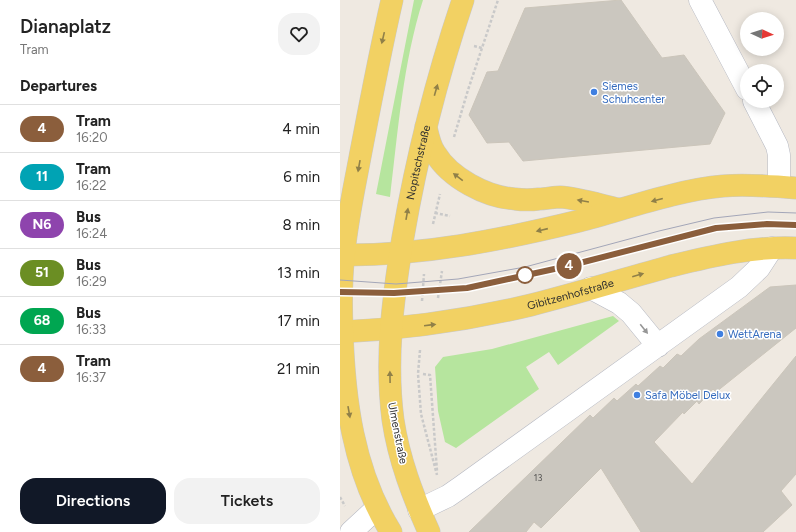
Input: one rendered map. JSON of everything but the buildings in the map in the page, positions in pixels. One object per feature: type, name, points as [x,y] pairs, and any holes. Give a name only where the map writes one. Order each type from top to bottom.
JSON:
[{"type":"main road","points":[[391,532],[377,508],[361,464],[352,427],[344,382],[341,332],[341,292],[342,255],[368,115],[392,0]]},
{"type":"main road","name":"Nopitschstraße","points":[[391,328],[394,293],[407,212],[426,127],[463,0]]},
{"type":"main road","points":[[426,127],[430,142],[438,159],[469,185],[484,192],[513,199],[537,200],[560,197],[621,209]]},
{"type":"main road","points":[[342,255],[401,253],[465,245],[559,226],[694,190],[749,185],[787,187]]},
{"type":"main road","name":"Gibitzenhofstraße","points":[[341,332],[441,323],[532,305],[591,288],[728,253],[772,248],[796,248]]},
{"type":"main road","name":"Ulmenstraße","points":[[391,328],[390,379],[393,421],[397,443],[419,510],[430,532]]},
{"type":"street","points":[[700,0],[740,76]]},
{"type":"street","points":[[758,108],[777,146],[787,187]]},
{"type":"street","points":[[419,510],[467,483],[739,287],[759,268],[772,248]]},
{"type":"street","points":[[591,288],[619,303],[631,313],[658,346]]},
{"type":"street","points":[[351,532],[377,508]]},
{"type":"path","points":[[453,139],[498,0]]},
{"type":"path","points":[[474,46],[482,48]]},
{"type":"path","points":[[438,213],[450,216]]},
{"type":"path","points":[[438,301],[443,266]]},
{"type":"path","points":[[418,374],[421,414],[438,476],[430,375],[423,374]]},
{"type":"green space","points":[[414,0],[423,0],[416,24],[406,73],[390,197],[376,194]]},
{"type":"green space","points":[[613,316],[619,321],[558,365],[549,352],[526,367],[539,389],[456,448],[445,442],[438,411],[435,367],[443,357],[492,349]]},
{"type":"tram line","points":[[340,280],[396,284],[458,279],[525,267],[659,231],[714,218],[768,212],[796,213]]},
{"type":"tram line","points":[[340,292],[394,293],[467,288],[568,266],[716,228],[767,224],[796,225]]},
{"type":"tram line","name":"4","points":[[340,292],[394,293],[467,288],[568,266],[716,228],[767,224],[796,225]]},
{"type":"place","name":"Siemes Schuhcenter","points":[[594,92]]},
{"type":"place","name":"WettArena","points":[[720,334]]},
{"type":"place","name":"Safa Möbel Delux","points":[[637,395]]}]
